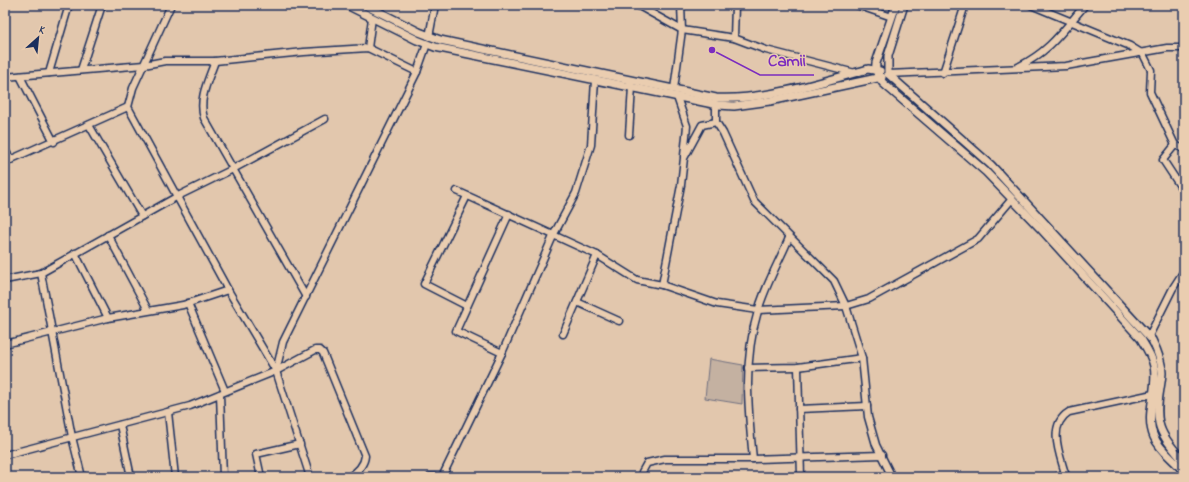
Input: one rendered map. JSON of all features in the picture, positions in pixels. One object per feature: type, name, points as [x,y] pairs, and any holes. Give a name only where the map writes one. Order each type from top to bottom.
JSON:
[{"type":"street","points":[[50,73],[69,5]]},
{"type":"street","points":[[81,70],[102,5]]},
{"type":"street","points":[[170,5],[133,88],[128,107],[228,290],[276,370],[310,477]]},
{"type":"street","points":[[347,5],[427,44],[716,105],[734,106],[770,101],[858,82],[880,79],[888,74],[1066,66],[1143,54],[1167,48],[1184,48]]},
{"type":"street","points":[[366,5],[430,37],[716,98],[744,98],[876,69],[888,74],[991,165],[1152,340],[1161,361],[1162,372],[1158,422],[1162,433],[1184,462]]},
{"type":"street","points":[[276,370],[283,342],[417,72],[430,37],[435,5]]},
{"type":"street","points":[[637,5],[682,30],[734,38],[766,50],[855,73]]},
{"type":"street","points":[[662,285],[681,185],[687,126],[674,89],[682,30],[681,5]]},
{"type":"street","points":[[734,38],[735,5]]},
{"type":"street","points":[[857,5],[892,17]]},
{"type":"street","points":[[896,5],[876,69],[880,79],[986,172],[1141,339],[1148,350],[1155,367],[1151,416],[1154,436],[1161,448],[1184,472]]},
{"type":"street","points":[[888,74],[886,69],[888,56],[904,5]]},
{"type":"street","points":[[943,72],[965,5]]},
{"type":"street","points":[[1031,5],[1130,46],[1143,54],[1151,70],[1150,92],[1175,145],[1184,149]]},
{"type":"street","points":[[1015,69],[1037,58],[1048,49],[1084,5]]},
{"type":"street","points":[[368,48],[372,18]]},
{"type":"street","points":[[887,31],[894,33]]},
{"type":"street","points":[[5,77],[144,65],[165,61],[215,61],[304,52],[368,48],[417,72]]},
{"type":"street","points":[[215,61],[203,94],[202,109],[206,122],[306,297]]},
{"type":"street","points":[[20,76],[54,142]]},
{"type":"street","points":[[442,477],[502,353],[554,234],[576,193],[587,163],[592,138],[595,80]]},
{"type":"street","points":[[629,135],[632,87]]},
{"type":"street","points":[[716,105],[716,122],[723,133],[754,201],[789,238],[834,281],[846,306],[862,358],[868,417],[882,456],[892,477]]},
{"type":"street","points":[[5,150],[8,161],[54,142],[128,107]]},
{"type":"street","points":[[5,280],[41,273],[178,196],[233,169],[325,119]]},
{"type":"street","points":[[684,158],[702,125],[716,122]]},
{"type":"street","points":[[89,126],[142,216]]},
{"type":"street","points":[[1175,145],[1163,160],[1184,192]]},
{"type":"street","points":[[456,191],[554,234],[597,255],[637,280],[662,285],[717,304],[758,310],[846,306],[869,299],[978,239],[1012,199]]},
{"type":"street","points":[[467,196],[424,284],[467,306]]},
{"type":"street","points":[[502,353],[456,331],[509,214]]},
{"type":"street","points":[[108,235],[148,310]]},
{"type":"street","points":[[753,459],[747,395],[748,368],[758,310],[789,238]]},
{"type":"street","points":[[75,253],[108,318]]},
{"type":"street","points":[[563,334],[597,255]]},
{"type":"street","points":[[1148,336],[1184,271]]},
{"type":"street","points":[[41,273],[72,437],[82,477]]},
{"type":"street","points":[[5,344],[108,318],[188,303],[228,290]]},
{"type":"street","points":[[577,302],[619,321]]},
{"type":"street","points":[[188,303],[222,393],[224,477]]},
{"type":"street","points":[[5,455],[190,406],[276,370],[315,350],[320,350],[323,353],[365,456],[364,462],[356,472],[349,477]]},
{"type":"street","points":[[748,368],[798,367],[862,358]]},
{"type":"street","points":[[798,367],[801,477]]},
{"type":"street","points":[[1056,477],[1066,475],[1057,441],[1057,426],[1063,417],[1069,412],[1153,394]]},
{"type":"street","points":[[799,409],[867,406]]},
{"type":"street","points":[[168,412],[174,477]]},
{"type":"street","points":[[120,424],[131,477]]},
{"type":"street","points":[[261,477],[256,454],[300,444]]},
{"type":"street","points":[[642,477],[642,472],[647,463],[665,459],[753,459],[882,456]]},
{"type":"street","points":[[430,477],[438,477]]},
{"type":"shaded area","points":[[709,359],[743,365],[742,404],[705,398]]},
{"type":"place","name":"Camii","points":[[712,50]]}]
